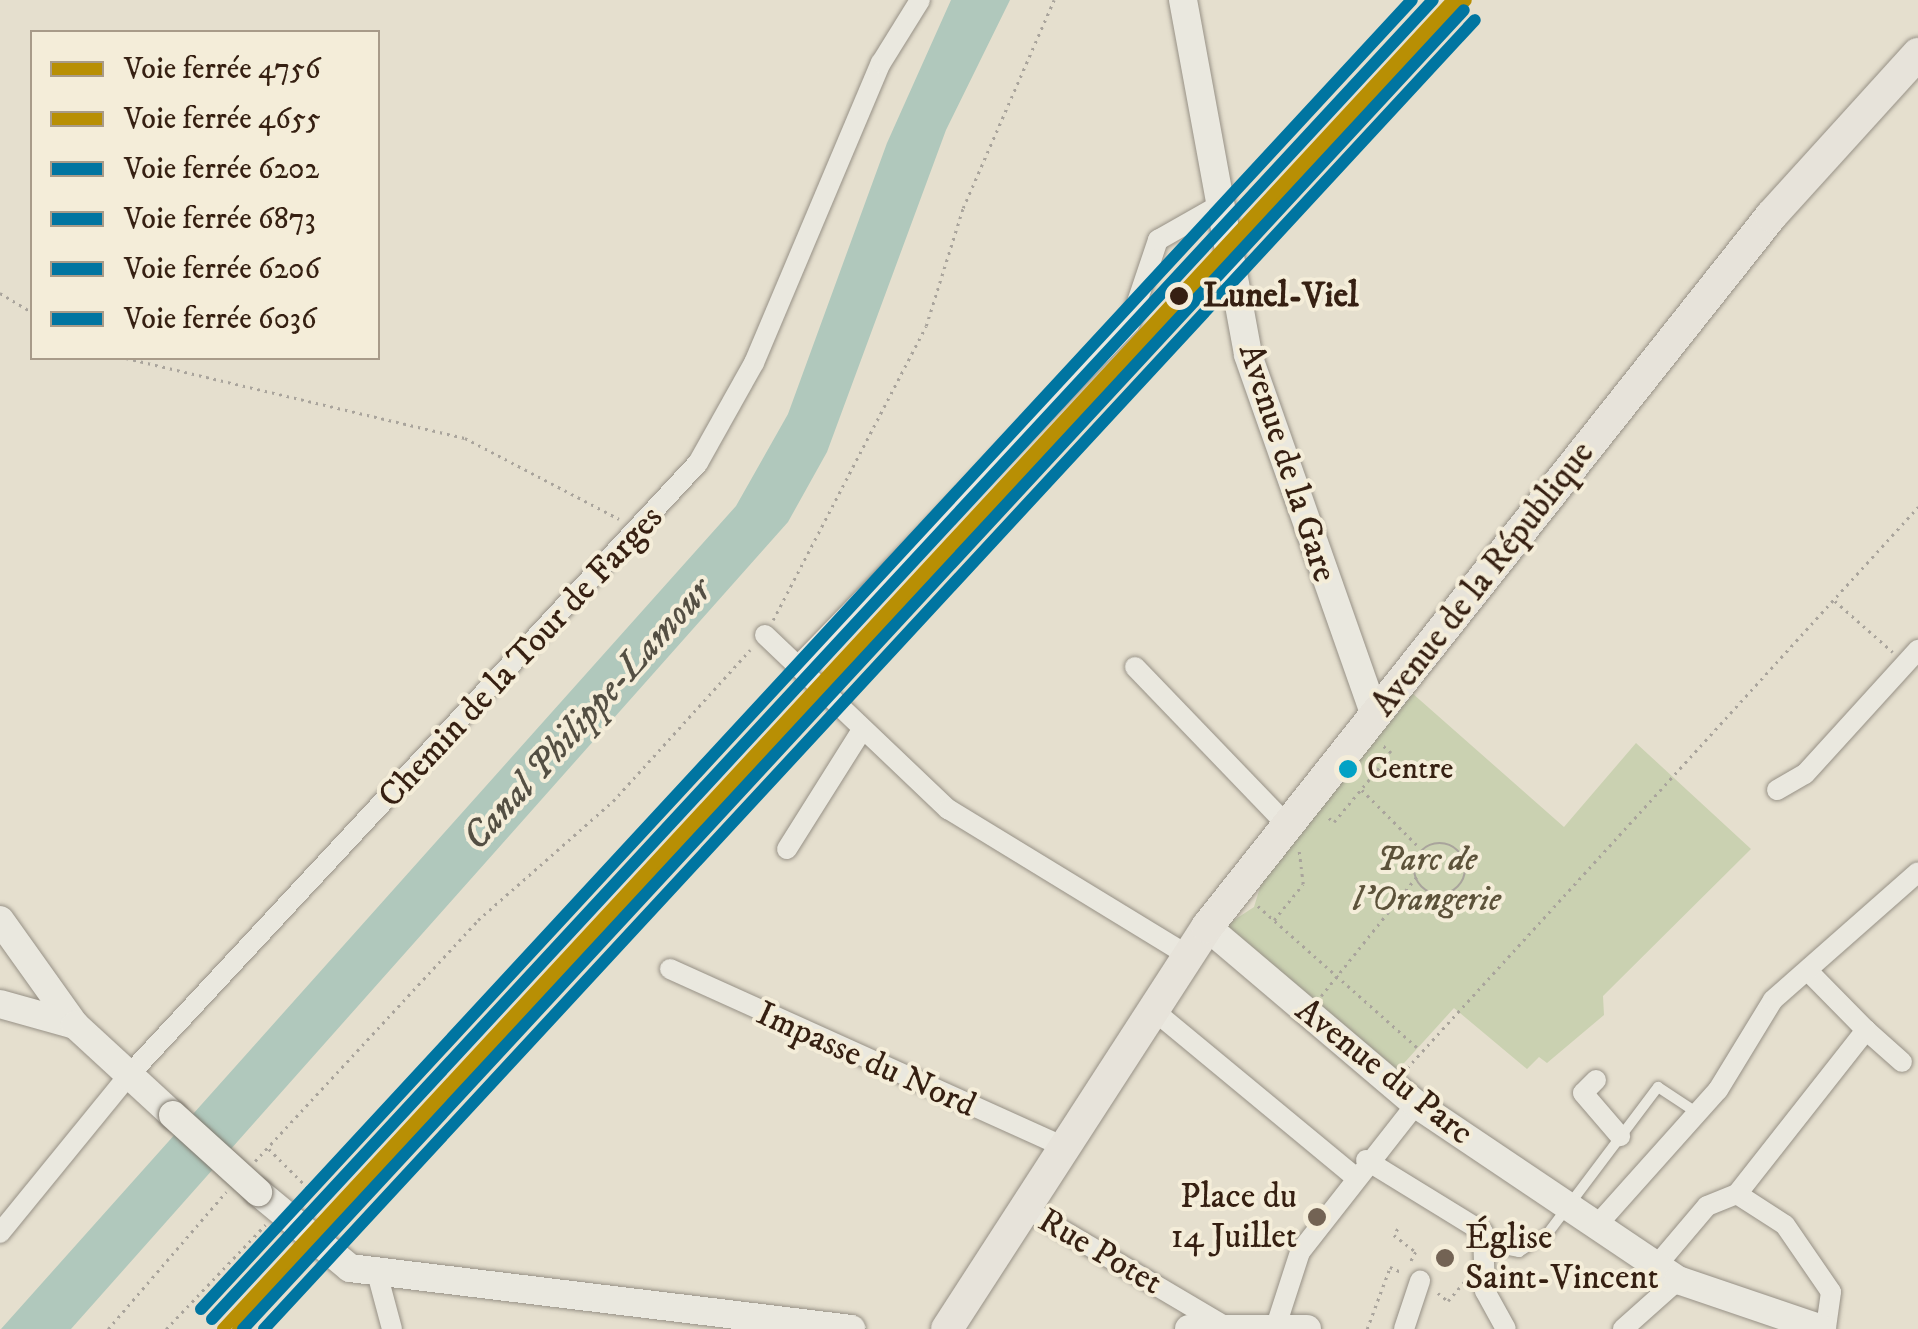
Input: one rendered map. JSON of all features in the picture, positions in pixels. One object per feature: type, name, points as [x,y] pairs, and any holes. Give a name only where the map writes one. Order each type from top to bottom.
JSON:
[{"type":"main road","name":"Avenue de la République","points":[[948,1329],[1207,928],[1238,889],[1301,830],[1375,727],[1772,216],[1918,54]]},
{"type":"street","name":"Chemin de la Tour de Farges","points":[[0,1232],[129,1074],[637,539],[698,463],[754,364],[881,63],[920,0]]},
{"type":"street","name":"Avenue de la Gare","points":[[1183,0],[1248,355],[1375,727]]},
{"type":"street","points":[[800,671],[1130,322],[1158,240],[1223,203]]},
{"type":"street","points":[[765,635],[856,724],[972,825],[1187,955]]},
{"type":"street","points":[[1776,790],[1804,774],[1912,656]]},
{"type":"street","points":[[1135,666],[1301,830]]},
{"type":"street","points":[[787,849],[856,724]]},
{"type":"street","points":[[1598,1224],[1698,1114],[1766,1010],[1918,872]]},
{"type":"street","points":[[0,920],[75,1026],[333,1259],[377,1273],[851,1329]]},
{"type":"street","name":"Avenue du Parc","points":[[1207,928],[1416,1104],[1668,1272],[1824,1329]]},
{"type":"street","points":[[25,955],[1,1004],[75,1026]]},
{"type":"street","name":"Impasse du Nord","points":[[670,969],[1064,1147]]},
{"type":"street","points":[[1809,972],[1902,1062]]},
{"type":"street","points":[[1152,1009],[1360,1167],[1475,1222],[1488,1246],[1484,1290],[1506,1329]]},
{"type":"street","points":[[1623,1329],[1668,1272],[1707,1206],[1737,1194],[1866,1030]]},
{"type":"street","points":[[1596,1080],[1583,1093],[1624,1129]]},
{"type":"street","points":[[1276,1326],[1286,1276],[1360,1167],[1416,1104]]},
{"type":"street","points":[[1737,1194],[1785,1225],[1831,1292],[1824,1329]]},
{"type":"street","name":"Rue Potet","points":[[1025,1208],[1226,1327]]},
{"type":"street","points":[[377,1273],[392,1329]]},
{"type":"street","points":[[1404,1329],[1412,1277]]},
{"type":"street","points":[[1189,1329],[1307,1329]]},
{"type":"lane","points":[[1488,1246],[1519,1252],[1569,1206],[1658,1087],[1698,1114]]},
{"type":"path","points":[[166,1329],[263,1195],[268,1148],[478,920],[612,801],[765,635],[926,326],[963,208],[1054,0]]},
{"type":"path","points":[[0,293],[30,311]]},
{"type":"path","points":[[134,360],[465,438],[612,511],[637,539]]},
{"type":"path","points":[[1392,1084],[1918,507]]},
{"type":"path","points":[[1834,600],[1912,656]]},
{"type":"path","points":[[1274,920],[1303,884],[1301,830],[1323,813],[1334,822],[1391,752],[1375,727]]},
{"type":"path","points":[[1361,789],[1418,846],[1449,847],[1468,876],[1455,896],[1417,876]]},
{"type":"path","points":[[1307,1012],[1417,876],[1418,846]]},
{"type":"path","points":[[1238,889],[1422,1052]]},
{"type":"path","points":[[268,1148],[312,1193]]},
{"type":"path","points":[[108,1329],[263,1195]]},
{"type":"path","points":[[1398,1228],[1394,1235],[1416,1252],[1412,1277]]},
{"type":"path","points":[[1366,1329],[1390,1267]]},
{"type":"green space","name":"Parc de l'Orangerie","points":[[1412,693],[1564,827],[1636,743],[1751,849],[1603,996],[1604,1015],[1547,1063],[1539,1057],[1527,1069],[1454,1008],[1395,1073],[1222,928],[1254,907],[1261,884]]},
{"type":"water","name":"Canal Philippe-Lamour","points":[[951,0],[1010,0],[946,130],[827,452],[788,522],[71,1329],[1,1329],[736,506],[788,414],[887,143]]},
{"type":"rail line","name":"6036","points":[[201,1309],[1412,0]]},
{"type":"rail line","name":"6873","points":[[212,1319],[1433,0]]},
{"type":"rail line","name":"4655","points":[[223,1329],[1453,0]]},
{"type":"rail line","name":"4756","points":[[238,1329],[1466,0]]},
{"type":"rail line","name":"6202","points":[[243,1329],[1464,10]]},
{"type":"rail line","name":"6206","points":[[264,1329],[1475,20]]},
{"type":"place","name":"Lunel-Viel","points":[[1179,296]]},
{"type":"place","name":"Centre","points":[[1348,769]]},
{"type":"place","name":"Place du 14 Juillet","points":[[1317,1217]]},
{"type":"place","name":"Église Saint-Vincent","points":[[1445,1258]]}]
